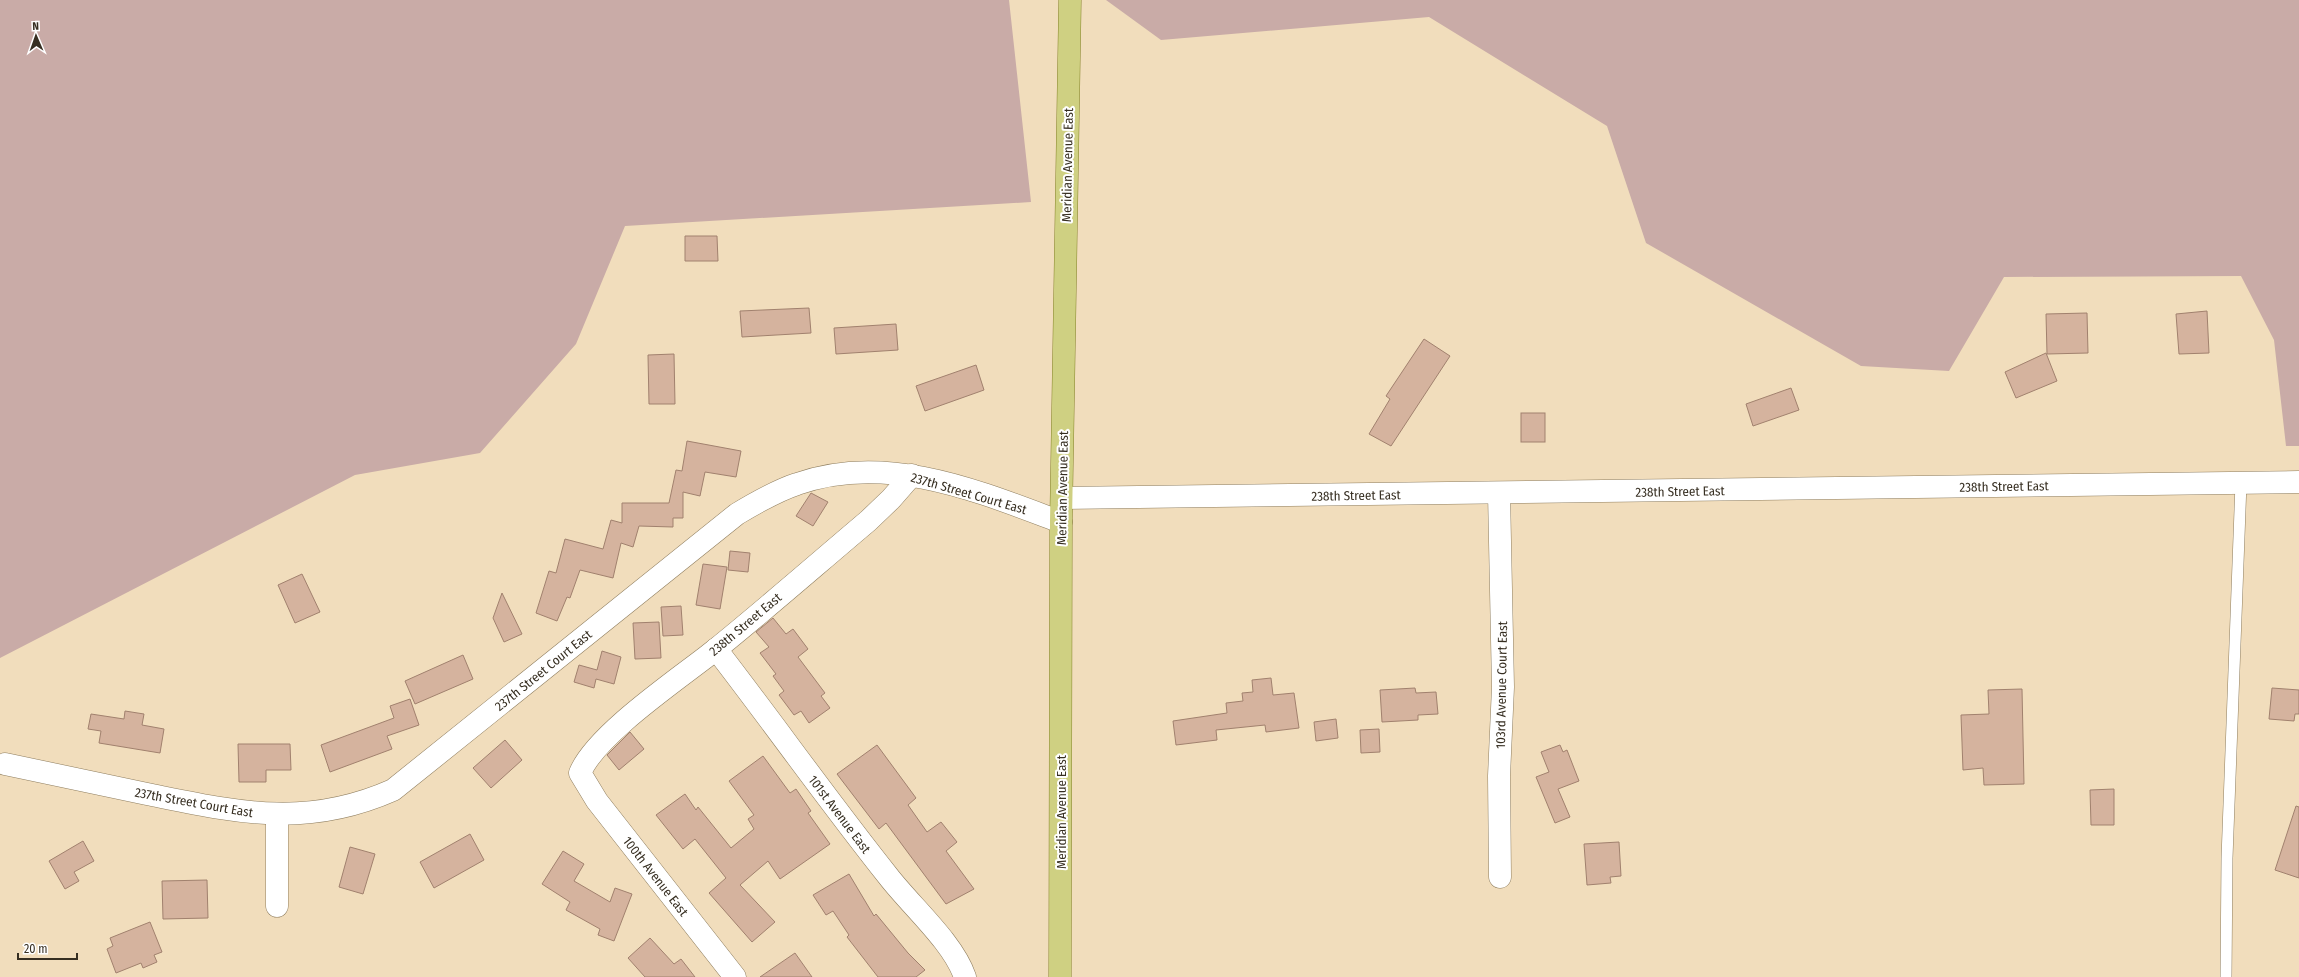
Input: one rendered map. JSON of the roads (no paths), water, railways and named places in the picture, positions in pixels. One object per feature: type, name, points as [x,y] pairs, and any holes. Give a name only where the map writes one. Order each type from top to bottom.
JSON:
[{"type":"main road","name":"Meridian Avenue East","points":[[1060,977],[1061,522],[1070,0]]},
{"type":"street","name":"237th Street Court East","points":[[5,764],[234,812],[277,815],[311,813],[347,806],[393,790],[738,514],[768,496],[798,483],[838,474],[883,472],[912,475],[1000,499],[1061,522]]},
{"type":"street","name":"238th Street East","points":[[580,773],[585,761],[623,722],[716,649],[868,522],[912,475]]},
{"type":"street","name":"238th Street East","points":[[1062,498],[1499,494],[2299,482]]},
{"type":"street","name":"103rd Avenue Court East","points":[[1499,494],[1503,687],[1499,776],[1500,877]]},
{"type":"street","name":"101st Avenue East","points":[[716,649],[826,798],[891,880],[951,951],[965,977]]},
{"type":"street","name":"100th Avenue East","points":[[580,773],[597,801],[735,977]]},
{"type":"street","points":[[277,815],[277,906]]},
{"type":"lane","points":[[2226,977],[2227,858],[2241,483]]}]
